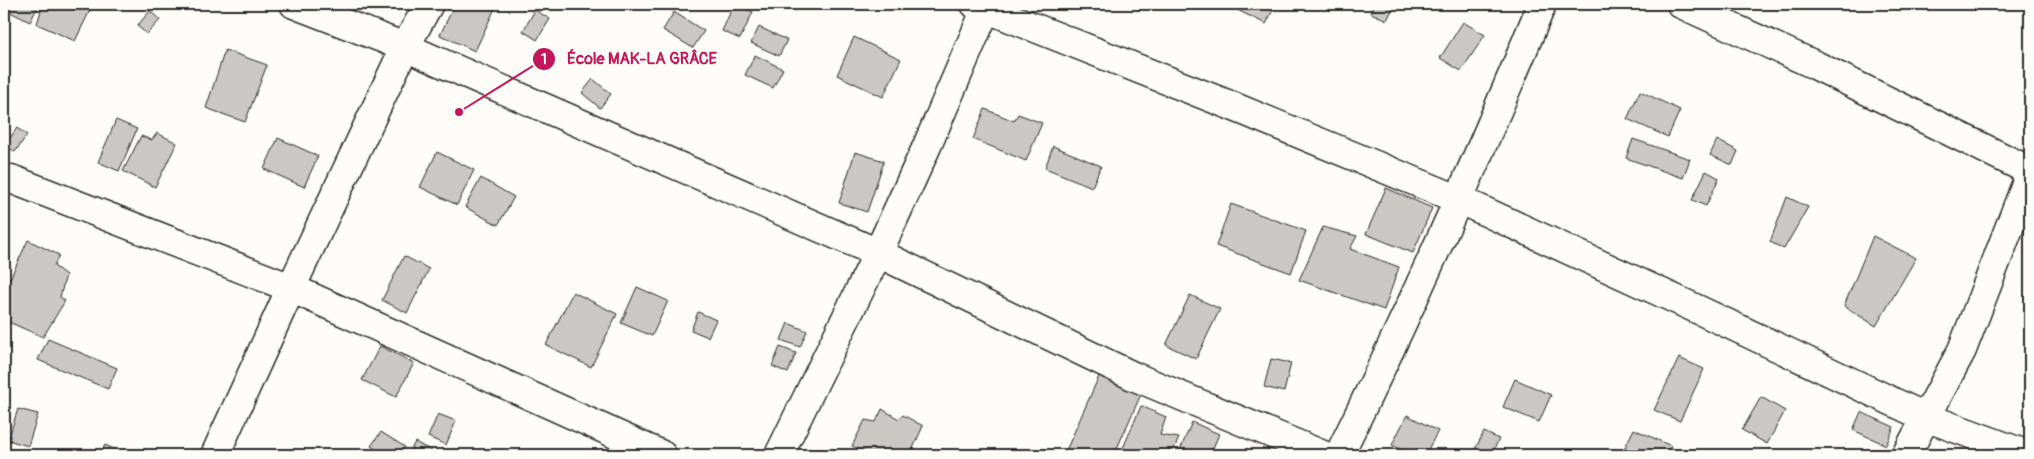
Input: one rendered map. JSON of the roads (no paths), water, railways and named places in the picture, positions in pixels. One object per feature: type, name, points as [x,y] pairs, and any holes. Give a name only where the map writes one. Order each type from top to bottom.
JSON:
[{"type":"street","points":[[294,4],[405,47],[878,253],[1132,376],[1323,455]]},
{"type":"street","points":[[215,455],[291,288],[405,47],[429,4]]},
{"type":"street","points":[[1339,455],[1394,345],[1460,200],[1542,4]]},
{"type":"street","points":[[1681,4],[1815,65],[2030,172],[1962,350],[1906,455]]},
{"type":"street","points":[[779,455],[878,253],[927,146],[983,5],[1460,200],[1925,417],[2028,455]]},
{"type":"street","points":[[11,179],[291,288],[662,455]]},
{"type":"place","name":"École MAK-LA GRÂCE","points":[[459,112]]}]
